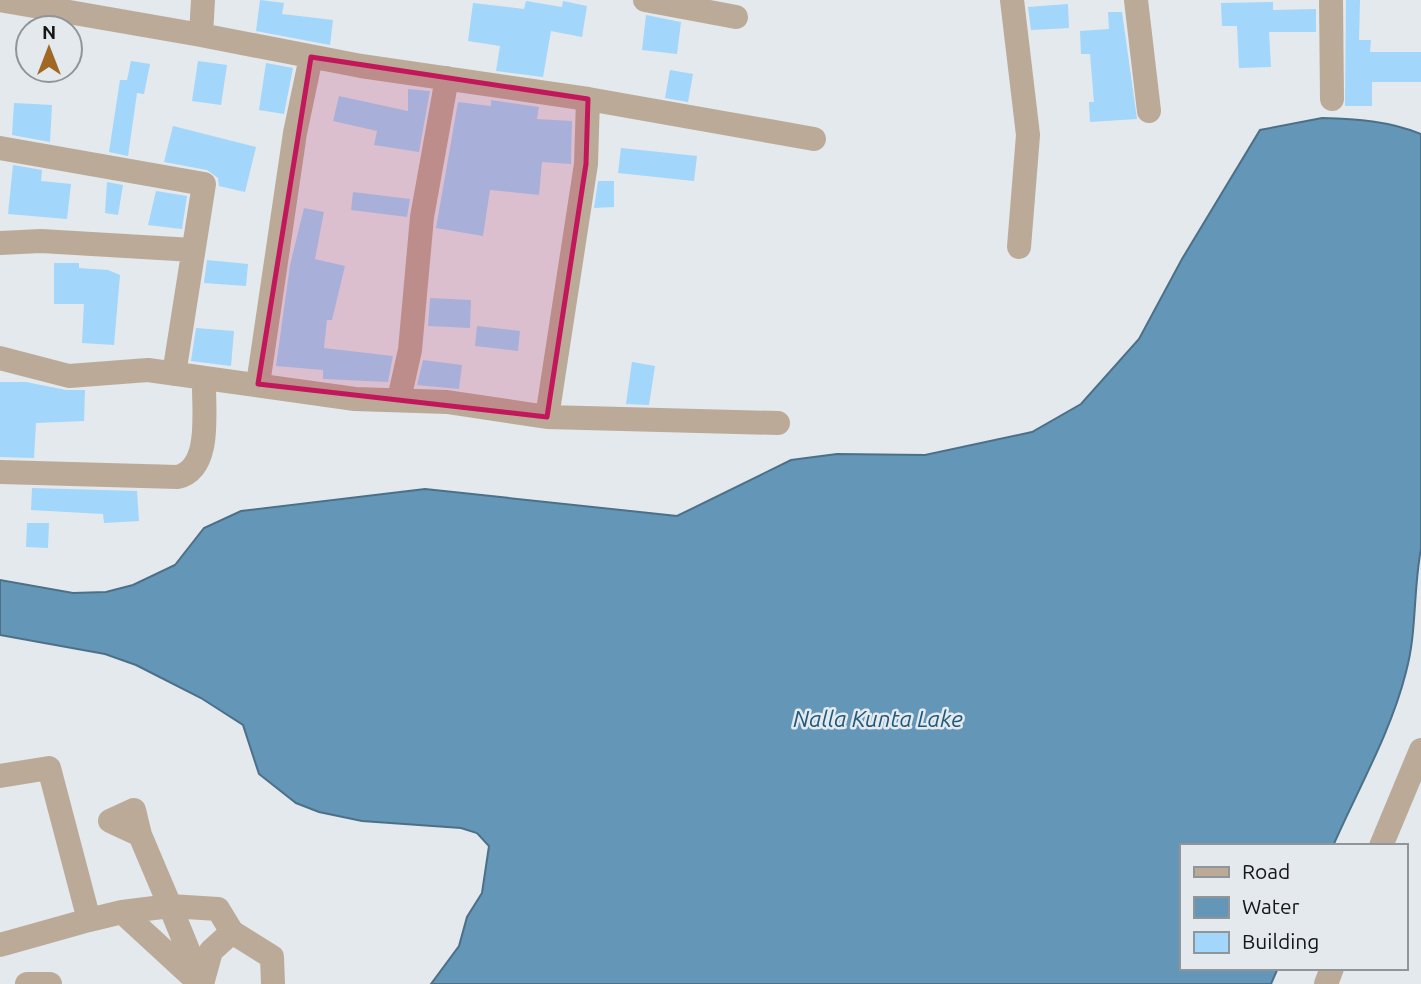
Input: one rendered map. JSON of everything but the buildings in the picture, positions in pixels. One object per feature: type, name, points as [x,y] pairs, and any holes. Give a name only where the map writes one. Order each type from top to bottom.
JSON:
[{"type":"street","points":[[0,0],[311,57],[588,99],[814,139]]},
{"type":"street","points":[[201,35],[203,0]]},
{"type":"street","points":[[645,0],[736,17]]},
{"type":"street","points":[[1012,0],[1028,135],[1019,247]]},
{"type":"street","points":[[1136,0],[1149,111]]},
{"type":"street","points":[[1331,0],[1332,99]]},
{"type":"street","points":[[258,384],[295,132],[311,57]]},
{"type":"street","points":[[399,399],[410,350],[422,217],[447,78]]},
{"type":"street","points":[[547,417],[586,164],[588,99]]},
{"type":"street","points":[[0,148],[204,184],[174,374]]},
{"type":"street","points":[[0,243],[41,241],[193,250]]},
{"type":"street","points":[[3,355],[69,376],[148,370],[355,399],[447,402],[547,417],[778,423]]},
{"type":"street","points":[[0,472],[178,477],[190,474],[199,462],[202,448],[204,379]]},
{"type":"street","points":[[1382,844],[1421,750]]},
{"type":"street","points":[[0,776],[48,768],[89,920]]},
{"type":"street","points":[[140,835],[202,984]]},
{"type":"street","points":[[0,945],[122,912],[170,906],[219,909],[232,932],[271,957],[273,984]]},
{"type":"street","points":[[122,912],[202,984]]},
{"type":"street","points":[[202,984],[211,951],[232,932]]},
{"type":"street","points":[[27,984],[50,984]]},
{"type":"highlighted area","points":[[311,57],[588,99],[586,164],[547,417],[258,384]]},
{"type":"water","name":"Nalla Kunta Lake","points":[[1322,118],[1373,122],[1421,134],[1421,549],[1412,642],[1400,694],[1383,738],[1334,844],[1180,844],[1180,970],[1277,970],[1271,984],[431,984],[459,946],[467,917],[482,893],[489,846],[477,833],[461,828],[362,821],[319,812],[296,803],[259,774],[243,725],[201,698],[136,665],[105,654],[0,635],[0,580],[73,593],[106,592],[133,585],[175,565],[204,528],[241,511],[425,489],[677,516],[791,460],[837,454],[925,455],[1032,432],[1081,404],[1139,339],[1182,259],[1260,130]]}]
